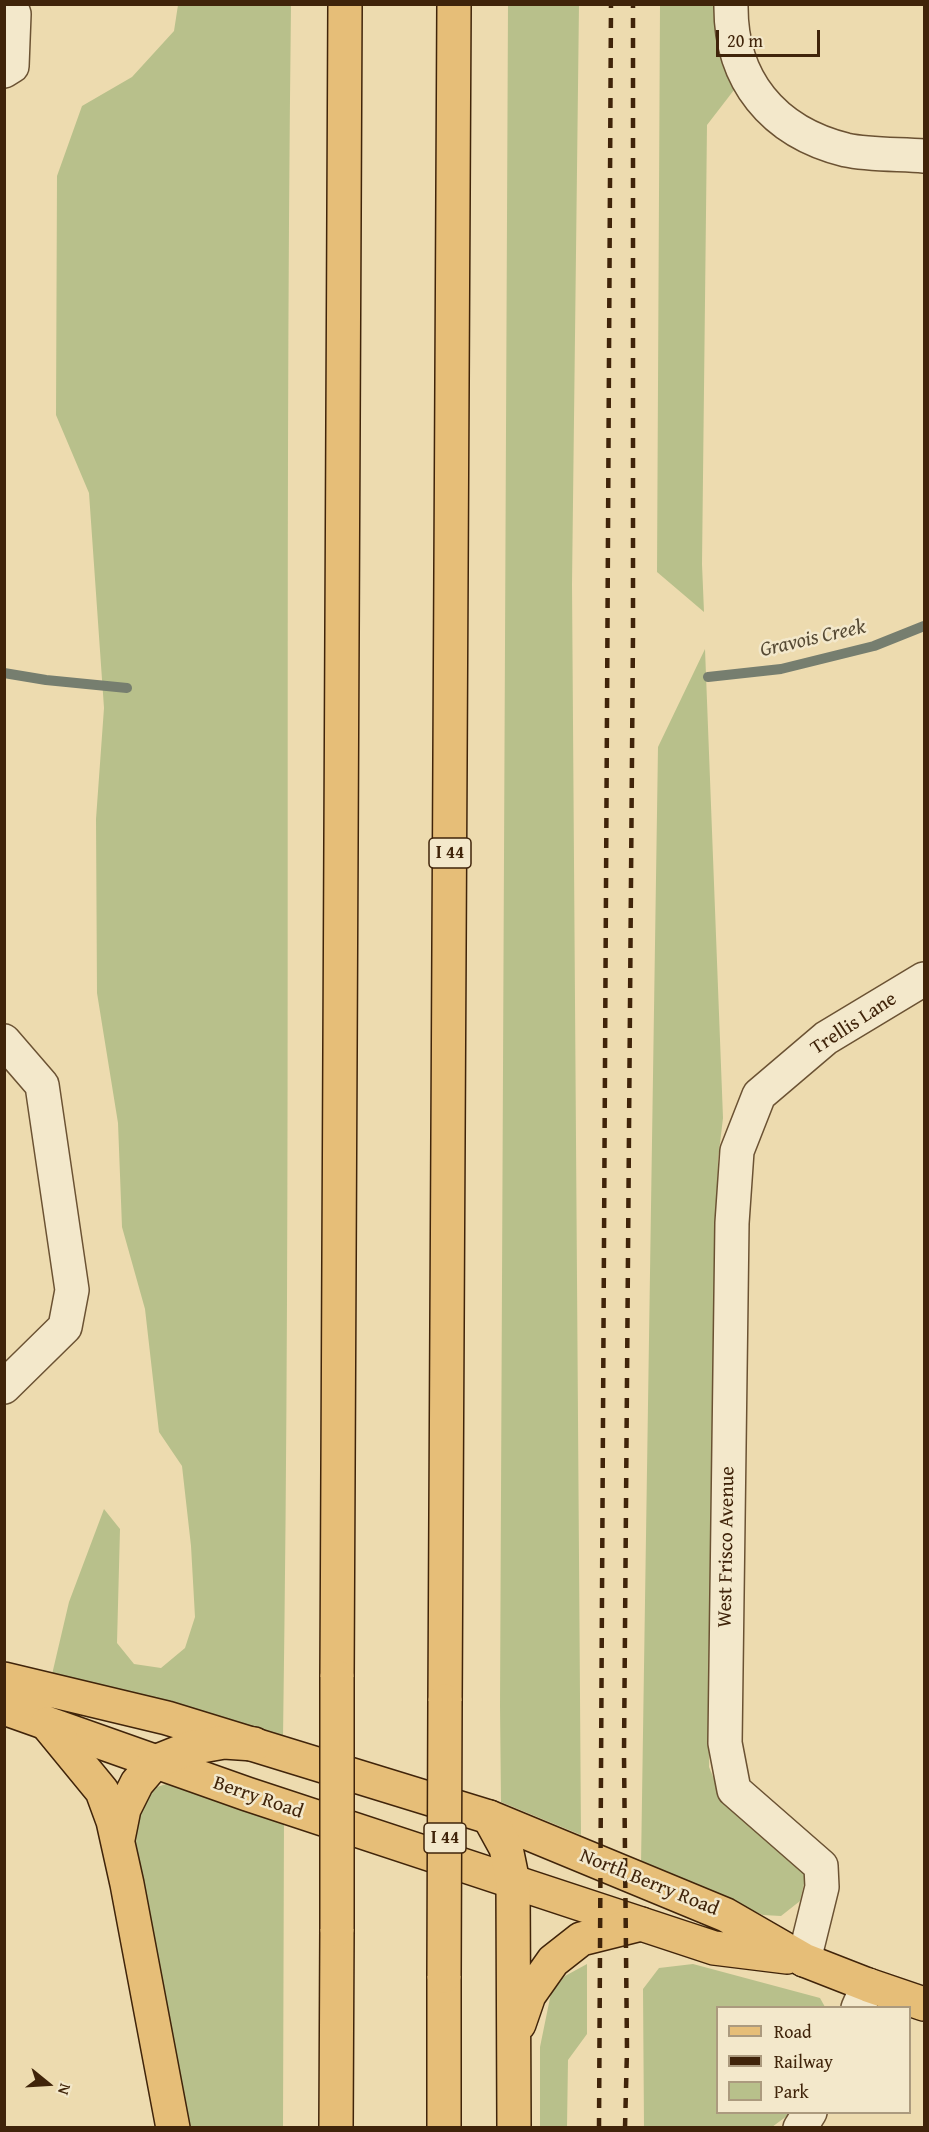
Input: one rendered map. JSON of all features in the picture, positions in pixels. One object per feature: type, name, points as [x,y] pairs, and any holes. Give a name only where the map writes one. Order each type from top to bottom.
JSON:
[{"type":"main road","points":[[336,2127],[345,4]]},
{"type":"main road","name":"I 44","points":[[444,2127],[454,4]]},
{"type":"main road","points":[[4,1679],[166,1718],[489,1817],[506,1848],[513,1882],[514,2127]]},
{"type":"main road","name":"Berry Road","points":[[4,1708],[258,1798],[513,1882]]},
{"type":"main road","points":[[47,1724],[102,1791],[113,1821],[173,2127]]},
{"type":"main road","points":[[118,1839],[124,1809],[132,1791],[155,1762],[190,1748],[224,1742],[254,1744]]},
{"type":"main road","name":"North Berry Road","points":[[489,1817],[726,1915],[863,1996],[924,2004]]},
{"type":"main road","name":"North Berry Road","points":[[513,1882],[714,1948],[804,1960]]},
{"type":"main road","points":[[514,2040],[529,1995],[553,1961],[581,1939],[641,1924]]},
{"type":"street","points":[[4,71],[12,66],[14,14],[10,4]]},
{"type":"street","points":[[731,4],[735,47],[742,71],[760,100],[783,121],[806,136],[848,150],[924,156]]},
{"type":"street","name":"Trellis Lane","points":[[759,1095],[826,1038],[924,979]]},
{"type":"street","points":[[4,1041],[42,1085],[72,1290],[65,1327],[4,1387]]},
{"type":"street","name":"West Frisco Avenue","points":[[759,1095],[737,1151],[732,1223],[725,1743],[734,1790],[821,1866],[822,1887],[804,1960]]},
{"type":"street","points":[[800,2127],[809,2114]]},
{"type":"green space","points":[[579,4],[572,584],[581,1835],[501,1802],[500,1705],[508,5]]},
{"type":"green space","points":[[178,5],[291,5],[287,1305],[283,1738],[50,1683],[69,1602],[104,1509],[120,1529],[117,1643],[134,1664],[161,1668],[185,1648],[195,1617],[191,1546],[182,1466],[159,1432],[145,1309],[122,1227],[118,1123],[97,993],[96,819],[104,708],[89,493],[56,415],[57,176],[82,106],[132,77],[174,31]]},
{"type":"green space","points":[[660,5],[715,5],[720,47],[734,90],[707,125],[702,564],[704,612],[657,572]]},
{"type":"green space","points":[[705,649],[723,1118],[718,1160],[709,1767],[723,1801],[756,1832],[792,1855],[806,1875],[800,1901],[781,1916],[763,1915],[641,1864],[658,747]]},
{"type":"green space","points":[[172,1782],[284,1819],[283,2127],[188,2127],[136,1847],[138,1822],[145,1803],[154,1788]]},
{"type":"green space","points":[[587,1964],[587,2034],[568,2060],[567,2127],[540,2127],[540,2047],[551,1993],[565,1976]]},
{"type":"green space","points":[[693,1964],[820,1998],[824,2006],[716,2006],[716,2114],[790,2114],[772,2127],[644,2127],[643,1989],[659,1968]]},
{"type":"waterway","name":"Gravois Creek","points":[[708,677],[781,669],[874,646],[924,626]]},
{"type":"waterway","name":"Gravois Creek","points":[[4,673],[46,680],[127,688]]},
{"type":"railway","points":[[599,2128],[611,4]]},
{"type":"railway","points":[[625,2128],[627,2050],[624,1754],[633,633],[633,4]]}]
